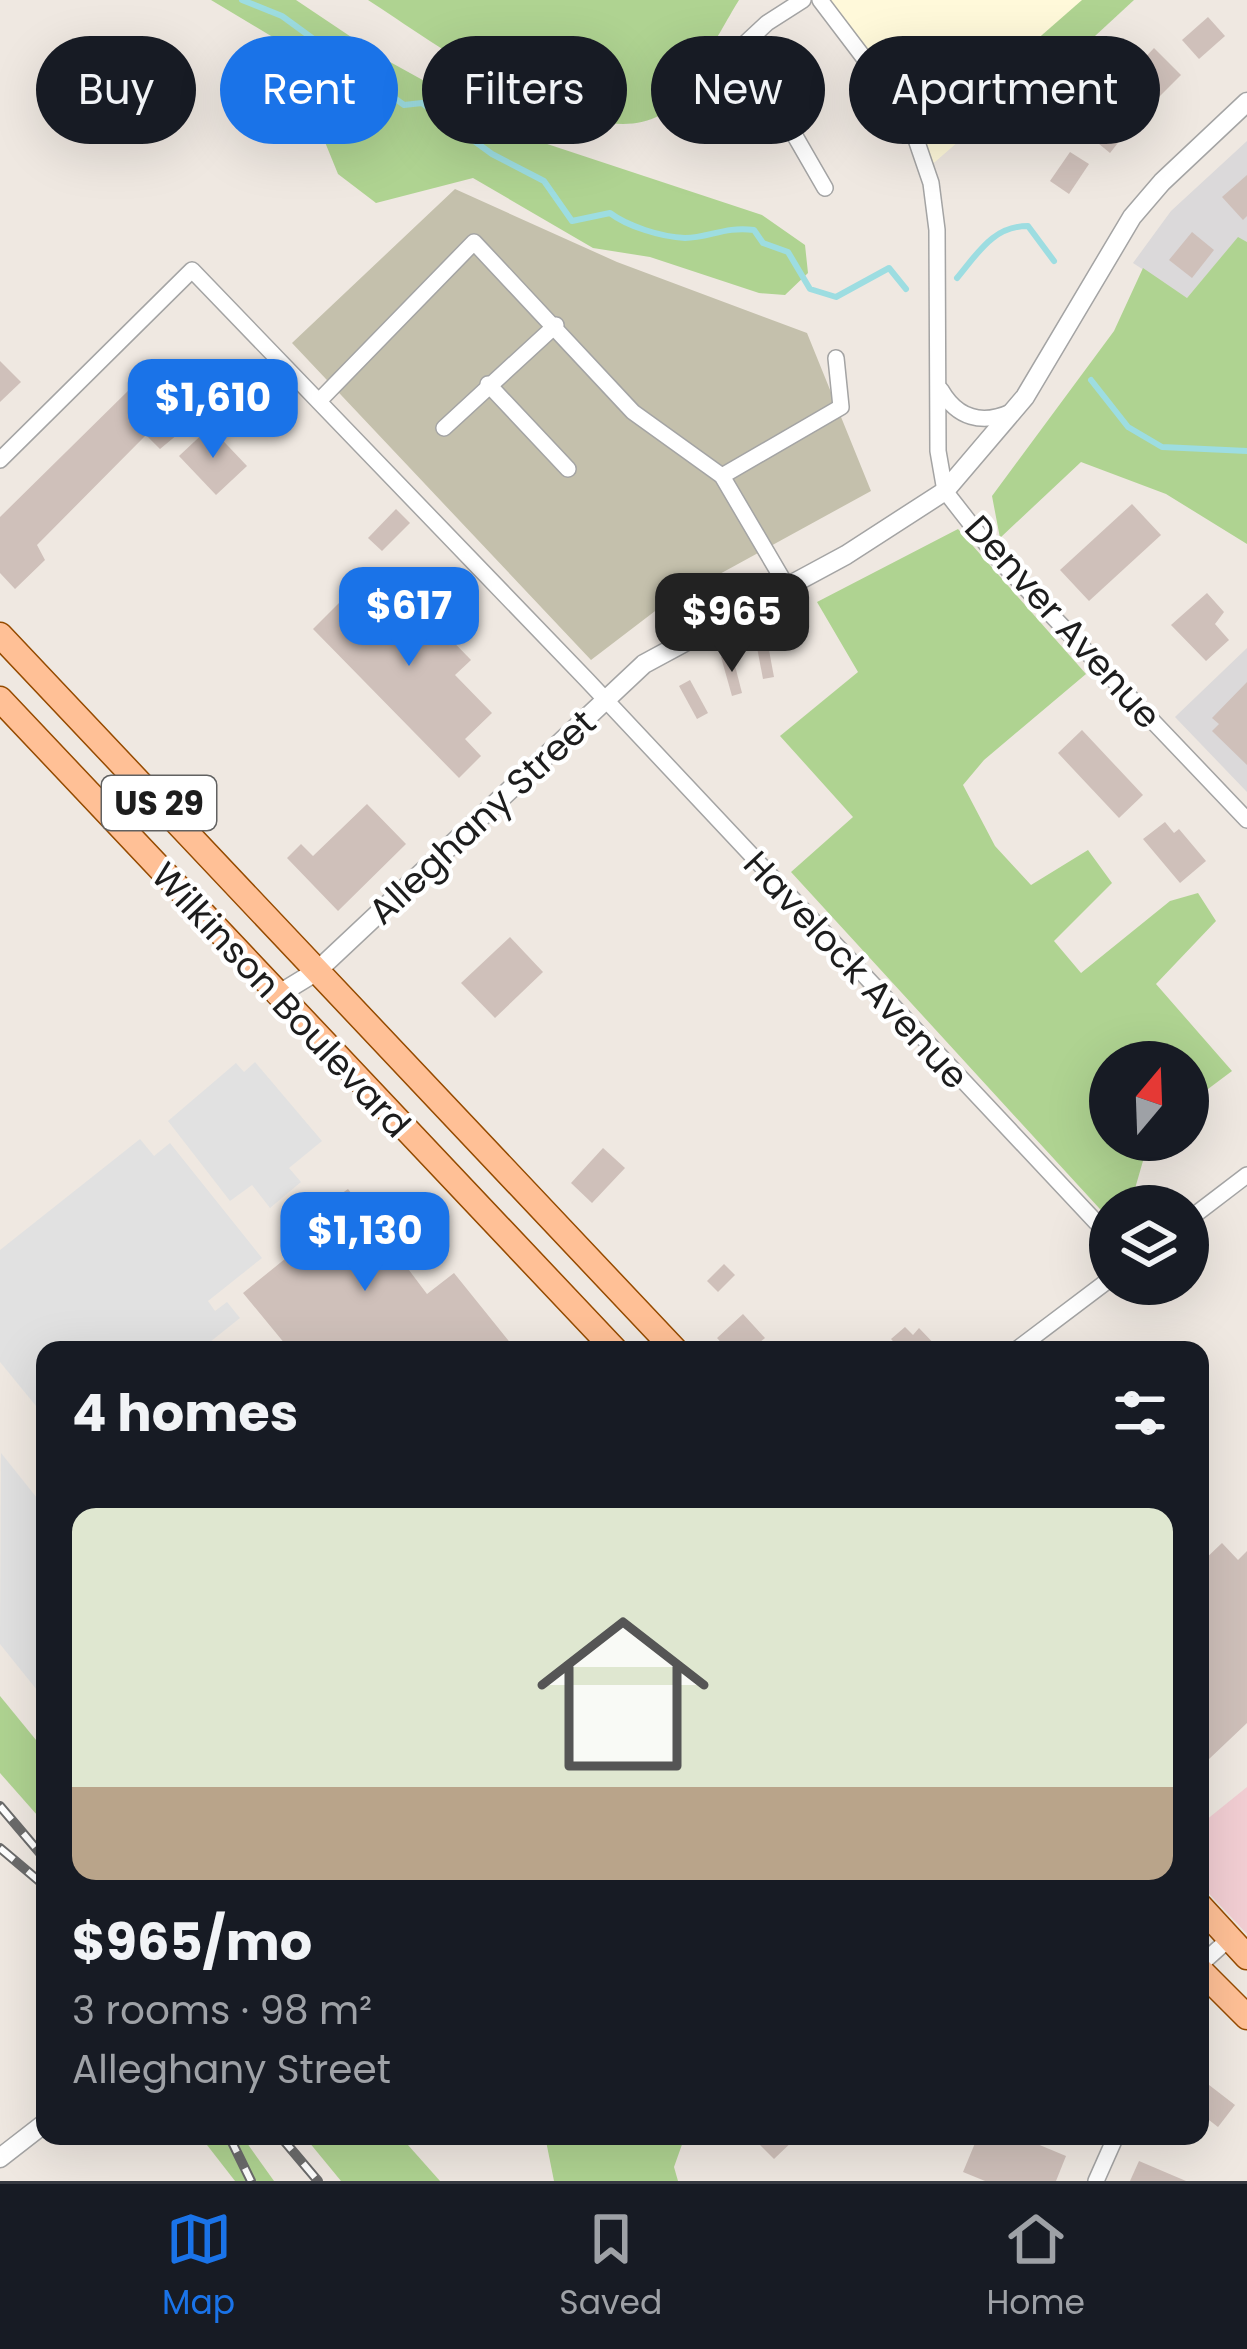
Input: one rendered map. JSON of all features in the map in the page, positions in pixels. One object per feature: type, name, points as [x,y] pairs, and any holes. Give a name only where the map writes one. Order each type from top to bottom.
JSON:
[{"type":"main road","name":"Wilkinson Boulevard","points":[[0,635],[666,1341]]},
{"type":"main road","name":"Wilkinson Boulevard","points":[[0,699],[606,1341]]},
{"type":"main road","points":[[1209,1916],[1238,1948]]},
{"type":"main road","points":[[1209,1977],[1247,2017]]},
{"type":"street","points":[[803,0],[767,22],[737,51],[740,66],[791,129],[825,188]]},
{"type":"street","name":"Denver Avenue","points":[[820,0],[896,97],[914,126],[926,164],[937,230],[938,451],[945,491],[998,559],[1247,820]]},
{"type":"street","name":"Alleghany Street","points":[[276,996],[317,971],[644,664],[846,555],[945,491],[1014,411],[1132,217],[1245,107]]},
{"type":"street","points":[[319,401],[474,242],[633,412],[722,476],[786,584]]},
{"type":"street","name":"Havelock Avenue","points":[[0,460],[192,270],[1089,1215]]},
{"type":"street","points":[[444,428],[556,325]]},
{"type":"street","points":[[722,476],[841,407],[836,358]]},
{"type":"street","points":[[488,384],[568,469]]},
{"type":"street","points":[[939,387],[958,412],[979,419],[1014,411]]},
{"type":"street","points":[[1209,1204],[1247,1175]]},
{"type":"street","points":[[1028,1341],[1089,1295]]},
{"type":"street","points":[[1209,1963],[1238,1948]]},
{"type":"street","points":[[0,2158],[36,2130]]},
{"type":"street","points":[[1096,2181],[1112,2145]]},
{"type":"shaded area","points":[[823,0],[1121,0],[1080,36],[849,36]]},
{"type":"shaded area","points":[[1247,141],[1247,242],[1238,238],[1187,298],[1133,263],[1171,211]]},
{"type":"shaded area","points":[[921,144],[956,144],[928,168]]},
{"type":"shaded area","points":[[455,189],[617,262],[807,333],[871,491],[663,605],[591,660],[292,343]]},
{"type":"shaded area","points":[[1247,648],[1247,792],[1175,717]]},
{"type":"shaded area","points":[[255,1062],[322,1141],[289,1168],[301,1182],[270,1208],[252,1185],[230,1201],[168,1121],[236,1063],[244,1072]]},
{"type":"shaded area","points":[[140,1139],[154,1156],[170,1143],[262,1258],[208,1301],[215,1311],[227,1302],[240,1318],[211,1341],[36,1341],[36,1406],[0,1362],[0,1250]]},
{"type":"shaded area","points":[[1,1453],[36,1497],[36,1689],[0,1644]]},
{"type":"shaded area","points":[[1247,1787],[1247,1934],[1209,1894],[1209,1818]]},
{"type":"green space","points":[[211,0],[296,0],[350,36],[271,36]]},
{"type":"green space","points":[[368,0],[739,0],[718,36],[651,36],[651,118],[629,124],[627,36],[424,36]]},
{"type":"green space","points":[[1082,0],[1134,0],[1095,36],[1041,36]]},
{"type":"green space","points":[[398,66],[422,80],[422,144],[547,144],[762,215],[805,245],[808,273],[785,295],[759,293],[650,257],[593,248],[473,178],[376,203],[338,174],[326,144],[398,144]]},
{"type":"green space","points":[[1238,237],[1247,242],[1247,544],[1166,494],[1081,462],[1000,538],[992,496],[1114,331],[1143,268],[1187,298]]},
{"type":"green space","points":[[958,529],[1086,674],[984,760],[963,785],[995,846],[1031,885],[1088,850],[1112,883],[1054,941],[1081,973],[1170,901],[1198,893],[1216,921],[1156,984],[1206,1041],[1089,1041],[1089,1161],[1143,1161],[1136,1185],[1089,1185],[1089,1197],[791,872],[853,817],[780,736],[858,672],[817,602]]},
{"type":"green space","points":[[1209,1045],[1232,1071],[1209,1088]]},
{"type":"green space","points":[[0,1696],[36,1740],[36,1814],[0,1773]]},
{"type":"green space","points":[[207,2145],[248,2145],[274,2181],[235,2181]]},
{"type":"green space","points":[[311,2145],[408,2145],[440,2181],[341,2181]]},
{"type":"green space","points":[[547,2145],[682,2145],[674,2167],[678,2181],[554,2181]]},
{"type":"building","points":[[1208,17],[1225,36],[1199,59],[1182,40]]},
{"type":"building","points":[[1160,54],[1181,75],[1160,96]]},
{"type":"building","points":[[1070,152],[1089,164],[1069,194],[1050,181]]},
{"type":"building","points":[[1247,175],[1247,216],[1243,220],[1222,197]]},
{"type":"building","points":[[1192,232],[1214,250],[1192,278],[1169,260]]},
{"type":"building","points":[[0,361],[21,382],[0,402]]},
{"type":"building","points":[[133,386],[178,434],[160,449],[146,435],[37,545],[45,560],[15,589],[0,573],[0,517]]},
{"type":"building","points":[[210,427],[247,466],[216,495],[179,456]]},
{"type":"building","points":[[1132,504],[1161,535],[1089,601],[1060,570]]},
{"type":"building","points":[[396,509],[410,523],[382,551],[368,538]]},
{"type":"building","points":[[393,580],[471,660],[455,675],[492,713],[465,739],[481,756],[459,778],[313,629],[354,588],[369,603]]},
{"type":"building","points":[[1207,593],[1224,612],[1215,624],[1229,640],[1206,661],[1171,625]]},
{"type":"building","points":[[766,634],[774,677],[763,679],[755,637]]},
{"type":"building","points":[[732,654],[742,693],[732,696],[721,657]]},
{"type":"building","points":[[690,680],[708,713],[697,719],[679,686]]},
{"type":"building","points":[[1247,682],[1247,765],[1212,731],[1219,724],[1212,718]]},
{"type":"building","points":[[1082,730],[1143,795],[1119,818],[1058,753]]},
{"type":"building","points":[[367,804],[406,844],[338,911],[287,858],[301,844],[313,856]]},
{"type":"building","points":[[1165,822],[1174,833],[1179,829],[1206,861],[1180,883],[1143,839]]},
{"type":"building","points":[[510,937],[543,972],[495,1018],[461,983]]},
{"type":"building","points":[[603,1148],[625,1168],[592,1203],[571,1183]]},
{"type":"building","points":[[348,1189],[427,1294],[454,1273],[509,1341],[283,1341],[243,1293],[312,1237],[300,1223]]},
{"type":"building","points":[[724,1264],[735,1275],[718,1292],[707,1281]]},
{"type":"building","points":[[743,1314],[765,1338],[720,1341],[717,1338]]},
{"type":"building","points":[[905,1327],[913,1335],[919,1328],[931,1341],[893,1341]]},
{"type":"building","points":[[1222,1543],[1238,1560],[1247,1551],[1247,1723],[1209,1759],[1209,1555]]},
{"type":"building","points":[[1209,2085],[1235,2105],[1218,2127],[1209,2120]]},
{"type":"building","points":[[760,2145],[789,2145],[774,2159]]},
{"type":"building","points":[[974,2145],[1040,2145],[1066,2156],[1056,2181],[985,2181],[963,2172]]},
{"type":"building","points":[[1139,2161],[1186,2181],[1130,2181]]},
{"type":"waterway","points":[[242,0],[282,16],[404,105],[422,103],[492,154],[544,181],[572,221],[610,213],[645,230],[685,238],[754,230],[763,243],[788,252],[810,289],[836,297],[889,268],[906,289]]},
{"type":"waterway","points":[[957,278],[987,243],[1016,227],[1028,226],[1054,261]]},
{"type":"waterway","points":[[1091,380],[1128,427],[1162,447],[1247,451]]},
{"type":"railway","points":[[0,1806],[36,1848]]},
{"type":"railway","points":[[0,1848],[36,1878]]},
{"type":"railway","points":[[233,2145],[251,2181]]},
{"type":"railway","points":[[288,2145],[318,2181]]}]
